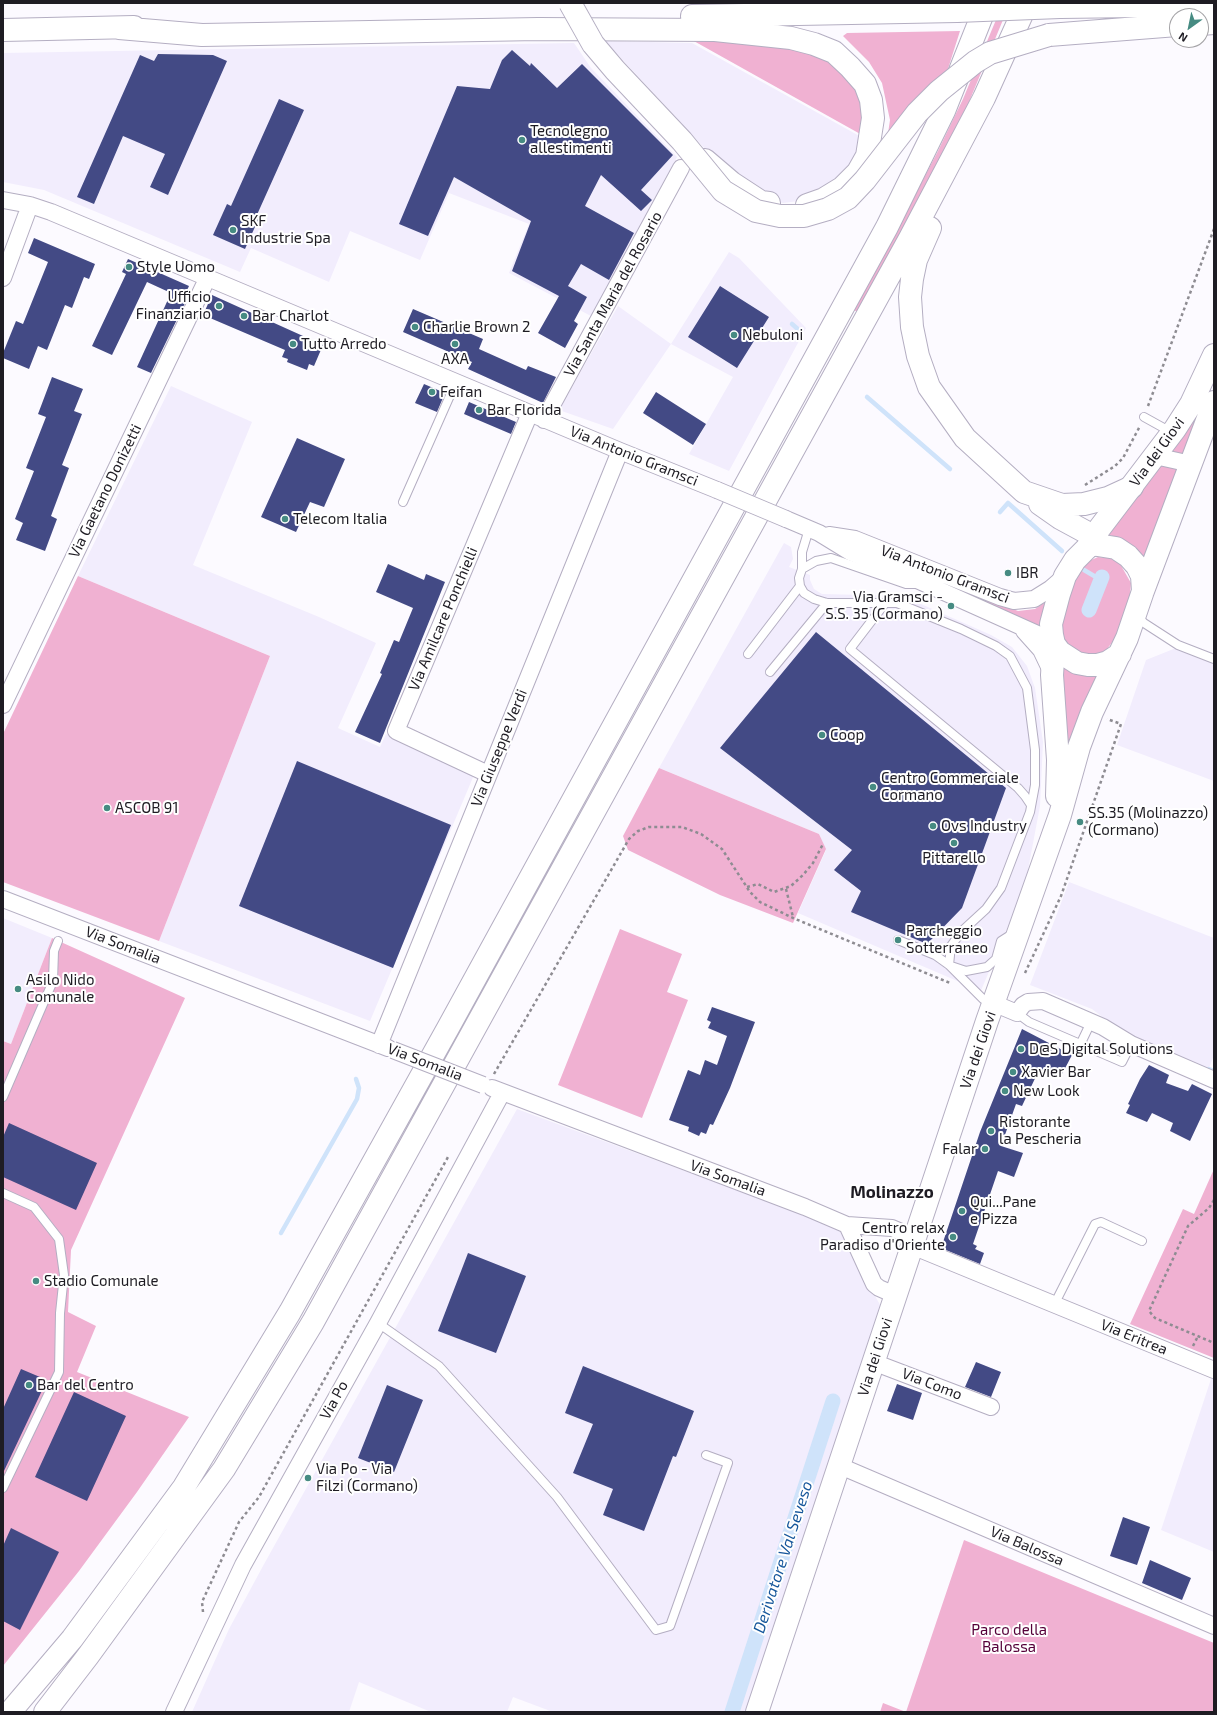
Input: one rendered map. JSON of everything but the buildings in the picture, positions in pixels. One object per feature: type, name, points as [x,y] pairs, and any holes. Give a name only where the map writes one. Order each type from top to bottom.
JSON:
[{"type":"main road","points":[[570,3],[593,44],[615,70],[682,141],[723,191],[756,211],[780,216],[804,216],[828,209],[848,198],[866,180],[922,107],[938,91],[975,62],[990,54],[1049,35],[1169,26]]},
{"type":"main road","points":[[10,1712],[72,1638],[184,1486],[290,1312],[456,1014],[887,227],[944,111],[987,3]]},
{"type":"main road","points":[[44,1712],[88,1656],[224,1469],[313,1322],[763,506],[971,123],[1001,62],[1027,3]]},
{"type":"main road","points":[[3,30],[1214,5]]},
{"type":"main road","points":[[119,28],[202,35],[538,29],[715,30],[790,38],[814,44],[834,52],[850,66],[864,84],[871,100],[873,118],[867,156],[858,172],[842,188],[824,199],[804,206],[781,206],[761,202],[732,183],[682,141]]},
{"type":"main road","points":[[971,123],[955,174],[916,260],[910,297],[912,327],[918,356],[929,386],[945,412],[965,438],[1024,492],[1060,518],[1089,535],[1091,545]]},
{"type":"main road","name":"Via dei Giovi","points":[[1091,545],[1099,529],[1172,433],[1191,404],[1214,355]]},
{"type":"main road","name":"Via dei Giovi","points":[[1143,591],[1214,402]]},
{"type":"main road","points":[[1024,492],[1062,505],[1084,504],[1108,498],[1132,487]]},
{"type":"main road","points":[[1091,545],[1116,548],[1128,556],[1142,576],[1143,591],[1136,614],[1120,654],[1108,662],[1097,665],[1088,665],[1068,658],[1053,642],[1052,624],[1054,608],[1065,576],[1075,560],[1091,545]]},
{"type":"main road","name":"Via dei Giovi","points":[[1047,853],[1058,785],[1058,760],[1052,675],[1053,642]]},
{"type":"main road","name":"Via dei Giovi","points":[[757,1712],[993,1003],[1047,853],[1079,747],[1092,712],[1120,654]]},
{"type":"street","name":"Via Santa Maria del Rosario","points":[[537,416],[681,168]]},
{"type":"street","name":"Via Antonio Gramsci","points":[[3,200],[30,205],[208,277],[620,451],[786,518],[814,531],[850,552],[898,570],[925,584],[987,610],[1053,642]]},
{"type":"street","points":[[3,278],[30,205]]},
{"type":"street","name":"Via Gaetano Donizetti","points":[[3,706],[208,277]]},
{"type":"street","name":"Via Amilcare Ponchielli","points":[[488,774],[396,732],[537,416]]},
{"type":"street","name":"Via Giuseppe Verdi","points":[[386,1047],[488,774],[620,451]]},
{"type":"street","points":[[1155,456],[1191,464]]},
{"type":"street","name":"Via Antonio Gramsci","points":[[814,531],[855,539],[1000,597],[1014,601],[1024,601],[1038,597],[1065,576]]},
{"type":"street","name":"Via Antonio Gramsci","points":[[1017,625],[1041,650],[1052,675]]},
{"type":"street","name":"Via Somalia","points":[[3,899],[502,1093],[805,1207],[847,1225],[892,1228],[913,1242]]},
{"type":"street","points":[[1017,1013],[1023,1005],[1028,1002],[1044,1001],[1091,1022],[1131,1044],[1214,1080]]},
{"type":"street","name":"Via dei Giovi","points":[[993,1003],[1017,1013]]},
{"type":"street","name":"Via Po","points":[[174,1712],[243,1565],[378,1323],[502,1093]]},
{"type":"street","points":[[847,1225],[874,1284],[879,1288],[895,1295]]},
{"type":"street","name":"Via Eritrea","points":[[913,1242],[1054,1305],[1214,1370]]},
{"type":"street","name":"Via Como","points":[[873,1362],[991,1406]]},
{"type":"street","name":"Via Balossa","points":[[840,1466],[1214,1626]]},
{"type":"lane","points":[[403,502],[456,382]]},
{"type":"lane","points":[[1144,417],[1172,433]]},
{"type":"lane","points":[[814,531],[802,552],[802,569],[799,578],[800,586],[804,593],[814,600],[827,603],[897,603],[961,630],[996,646],[1010,656],[1027,688],[1035,750],[1035,785],[1031,805],[1001,888],[986,909],[961,932],[951,946],[949,965]]},
{"type":"lane","points":[[802,569],[816,561],[830,558],[906,584],[925,584]]},
{"type":"lane","points":[[748,654],[800,586]]},
{"type":"lane","points":[[886,602],[850,649],[1018,788],[1026,796],[1031,805]]},
{"type":"lane","points":[[770,672],[827,603]]},
{"type":"lane","points":[[1136,614],[1144,623],[1166,638],[1214,659]]},
{"type":"lane","points":[[949,965],[966,971],[988,967],[996,958],[1001,941],[1020,930]]},
{"type":"lane","points":[[898,940],[935,955],[949,965],[983,999],[993,1003]]},
{"type":"lane","points":[[3,1097],[53,981],[54,951],[58,941]]},
{"type":"lane","name":"Via dei Giovi","points":[[1017,1013],[1029,1022],[1122,1062],[1131,1044]]},
{"type":"lane","points":[[1080,1045],[1091,1022]]},
{"type":"lane","points":[[3,1193],[34,1207],[59,1239],[64,1275],[60,1313],[59,1372],[3,1488]]},
{"type":"lane","points":[[1054,1305],[1095,1224],[1101,1222],[1142,1241]]},
{"type":"lane","points":[[378,1323],[439,1366],[557,1497],[656,1630],[670,1626],[728,1463],[706,1455]]},
{"type":"path","points":[[1083,491],[1088,482],[1110,469],[1123,458],[1130,448],[1144,417],[1214,229]]},
{"type":"path","points":[[495,1072],[625,846],[635,833],[648,827],[682,827],[701,834],[722,849],[747,887],[760,902],[793,918],[952,984]]},
{"type":"path","points":[[747,887],[758,884],[774,892],[786,889],[804,875],[813,864],[823,844]]},
{"type":"path","points":[[786,889],[793,918]]},
{"type":"path","points":[[204,1613],[202,1602],[239,1522],[260,1497],[449,1156]]},
{"type":"path","points":[[1214,1200],[1209,1208],[1188,1226],[1149,1311],[1155,1318],[1214,1343]]},
{"type":"shaded area","points":[[605,41],[692,43],[863,138],[859,158],[815,199],[783,203],[753,194],[733,179]]},
{"type":"shaded area","points":[[574,43],[591,68],[677,157],[591,316],[509,273],[529,224],[449,193],[420,260],[350,231],[329,282],[251,248],[240,272],[44,190],[3,182],[3,53]]},
{"type":"shaded area","points":[[729,252],[739,258],[806,328],[729,471],[689,454],[733,377],[671,344]]},
{"type":"shaded area","points":[[618,306],[671,344],[613,429],[559,410]]},
{"type":"shaded area","points":[[171,386],[252,422],[193,565],[319,617],[376,643],[338,728],[380,747],[386,734],[474,775],[370,1021],[159,941],[270,656],[78,576]]},
{"type":"shaded area","name":"Centro Commerciale Cormano","points":[[784,543],[791,547],[793,559],[789,567],[810,575],[810,580],[814,589],[822,594],[903,596],[991,635],[1012,647],[1027,666],[1035,688],[1043,742],[1040,806],[1025,886],[977,1000],[962,983],[798,913],[826,850],[819,834],[659,768]]},
{"type":"shaded area","points":[[1176,648],[1214,664],[1214,781],[1117,745],[1146,660]]},
{"type":"shaded area","points":[[1069,882],[1214,938],[1214,1055],[1208,1071],[1127,1036],[1092,1009],[1030,985]]},
{"type":"shaded area","name":"Asilo Nido Comunale","points":[[3,918],[52,938],[11,1044],[3,1041]]},
{"type":"shaded area","points":[[517,1109],[842,1229],[863,1275],[883,1310],[749,1712],[553,1712],[513,1697],[507,1712],[431,1712],[359,1682],[349,1712],[192,1712],[229,1629]]},
{"type":"shaded area","points":[[1212,1376],[1214,1376],[1214,1552],[1161,1530]]},
{"type":"green space","points":[[1003,3],[1010,3],[959,126],[859,313],[854,310],[937,153],[963,99]]},
{"type":"green space","points":[[960,31],[946,75],[887,140],[890,120],[882,83],[869,62],[843,36],[847,33]]},
{"type":"green space","points":[[795,38],[851,66],[871,140],[692,40]]},
{"type":"green space","points":[[1191,420],[1198,423],[1147,561],[1138,551],[1127,543],[1108,534]]},
{"type":"green space","points":[[1098,557],[1109,558],[1119,562],[1131,583],[1130,595],[1117,636],[1107,649],[1097,655],[1087,656],[1074,651],[1061,636],[1061,617],[1069,592],[1082,568],[1089,561]]},
{"type":"green space","name":"ASCOB 91","points":[[78,576],[270,656],[159,941],[3,882],[3,734]]},
{"type":"green space","points":[[958,587],[1018,611],[1035,609],[1044,603],[1047,606],[1041,628],[1038,628],[1000,608],[957,591]]},
{"type":"green space","points":[[1059,663],[1103,675],[1072,745],[1067,746]]},
{"type":"green space","points":[[659,768],[819,834],[826,849],[793,923],[720,895],[628,850],[623,836]]},
{"type":"green space","points":[[620,929],[682,954],[667,992],[688,1000],[642,1118],[558,1085]]},
{"type":"green space","name":"Stadio Comunale","points":[[52,938],[185,998],[71,1250],[68,1312],[96,1326],[77,1372],[189,1417],[137,1492],[79,1571],[3,1666],[3,1041],[11,1044]]},
{"type":"green space","points":[[1214,1169],[1214,1358],[1130,1324],[1183,1209],[1194,1214]]},
{"type":"green space","name":"Parco della Balossa","points":[[964,1540],[1214,1643],[1214,1712],[906,1712]]},
{"type":"green space","points":[[883,1703],[906,1712],[880,1712]]},
{"type":"waterway","points":[[792,324],[800,331]]},
{"type":"waterway","points":[[867,397],[950,469]]},
{"type":"waterway","points":[[1000,512],[1008,503],[1062,551]]},
{"type":"waterway","points":[[1084,570],[1101,580]]},
{"type":"waterway","name":"Derivatore Val Seveso","points":[[1089,610],[1102,577]]},
{"type":"waterway","points":[[1209,1069],[1214,1071]]},
{"type":"waterway","points":[[281,1233],[357,1099],[359,1088],[356,1079]]},
{"type":"waterway","name":"Derivatore Val Seveso","points":[[732,1712],[833,1401]]},
{"type":"place","name":"Tecnolegno allestimenti","points":[[522,140]]},
{"type":"place","name":"SKF Industrie Spa","points":[[233,230]]},
{"type":"place","name":"Style Uomo","points":[[129,267]]},
{"type":"place","name":"Ufficio Finanziario","points":[[219,306]]},
{"type":"place","name":"Bar Charlot","points":[[244,316]]},
{"type":"place","name":"Charlie Brown 2","points":[[415,327]]},
{"type":"place","name":"Nebuloni","points":[[734,335]]},
{"type":"place","name":"Tutto Arredo","points":[[293,344]]},
{"type":"place","name":"AXA","points":[[455,344]]},
{"type":"place","name":"Feifan","points":[[432,392]]},
{"type":"place","name":"Bar Florida","points":[[479,410]]},
{"type":"place","name":"Telecom Italia","points":[[285,519]]},
{"type":"place","name":"IBR","points":[[1008,573]]},
{"type":"place","name":"Via Gramsci - S.S. 35 (Cormano)","points":[[951,606]]},
{"type":"place","name":"Coop","points":[[822,735]]},
{"type":"place","name":"Centro Commerciale Cormano","points":[[873,787]]},
{"type":"place","name":"ASCOB 91","points":[[107,808]]},
{"type":"place","name":"SS.35 (Molinazzo) (Cormano)","points":[[1080,822]]},
{"type":"place","name":"Ovs Industry","points":[[933,826]]},
{"type":"place","name":"Pittarello","points":[[954,843]]},
{"type":"place","name":"Parcheggio Sotterraneo","points":[[898,940]]},
{"type":"place","name":"Asilo Nido Comunale","points":[[18,989]]},
{"type":"place","name":"D@S Digital Solutions","points":[[1021,1049]]},
{"type":"place","name":"Xavier Bar","points":[[1013,1072]]},
{"type":"place","name":"New Look","points":[[1005,1091]]},
{"type":"place","name":"Ristorante la Pescheria","points":[[991,1131]]},
{"type":"place","name":"Falar","points":[[985,1149]]},
{"type":"place","name":"Qui...Pane e Pizza","points":[[962,1211]]},
{"type":"place","name":"Centro relax Paradiso d'Oriente","points":[[953,1237]]},
{"type":"place","name":"Stadio Comunale","points":[[36,1281]]},
{"type":"place","name":"Bar del Centro","points":[[29,1385]]},
{"type":"place","name":"Via Po - Via Filzi (Cormano)","points":[[308,1478]]},
{"type":"district","name":"Molinazzo","points":[[892,1192]]}]
